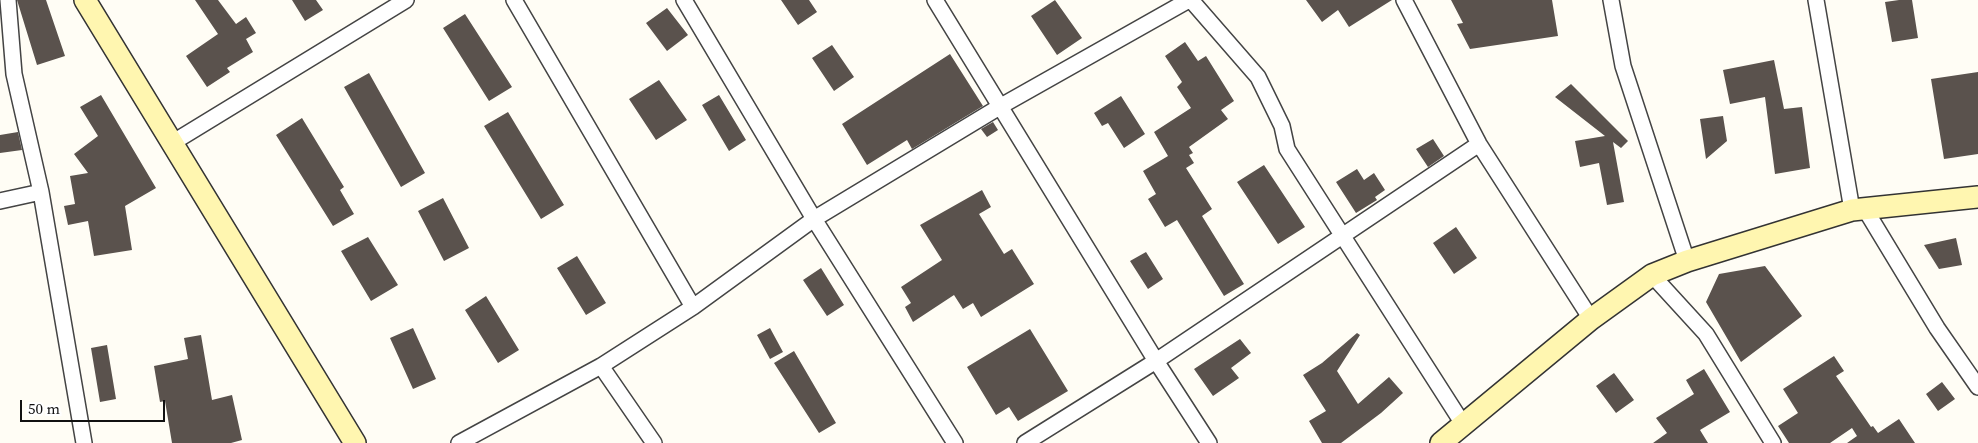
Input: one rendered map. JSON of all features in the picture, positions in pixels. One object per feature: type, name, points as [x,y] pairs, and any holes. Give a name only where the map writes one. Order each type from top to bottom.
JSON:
[{"type":"street","points":[[8,0],[14,74],[41,192],[84,443]]},
{"type":"street","points":[[85,0],[355,443]]},
{"type":"street","points":[[172,143],[406,0]]},
{"type":"street","points":[[514,0],[694,307]]},
{"type":"street","points":[[684,0],[814,219],[955,443]]},
{"type":"street","points":[[935,0],[1156,361],[1209,443]]},
{"type":"street","points":[[459,443],[601,366],[694,307],[814,219],[1001,106],[1190,0],[1258,77],[1282,126],[1287,149],[1463,424]]},
{"type":"street","points":[[1404,0],[1479,144],[1591,318]]},
{"type":"street","points":[[1611,0],[1622,66],[1687,261]]},
{"type":"street","points":[[1816,0],[1858,210],[1978,387]]},
{"type":"street","points":[[1025,443],[1156,361],[1479,144]]},
{"type":"street","points":[[0,201],[41,192]]},
{"type":"street","points":[[1441,443],[1591,318],[1652,275],[1687,261],[1858,210],[1978,196]]},
{"type":"street","points":[[1652,275],[1706,334],[1773,443]]},
{"type":"street","points":[[601,366],[654,443]]},
{"type":"building","points":[[17,0],[46,0],[65,56],[37,65]]},
{"type":"building","points":[[195,0],[218,0],[236,24],[246,17],[256,33],[246,39],[253,52],[227,68],[230,72],[207,87],[186,56],[218,34]]},
{"type":"building","points":[[292,0],[316,0],[323,10],[305,21]]},
{"type":"building","points":[[781,0],[809,0],[817,12],[798,25]]},
{"type":"building","points":[[1055,0],[1082,38],[1057,55],[1031,16]]},
{"type":"building","points":[[1306,0],[1392,0],[1349,27],[1338,10],[1322,22]]},
{"type":"building","points":[[1451,0],[1552,0],[1558,36],[1470,49],[1457,24],[1463,23]]},
{"type":"building","points":[[1912,0],[1918,38],[1892,42],[1885,2]]},
{"type":"building","points":[[667,8],[688,35],[667,51],[646,23]]},
{"type":"building","points":[[465,14],[512,87],[489,101],[443,28]]},
{"type":"building","points":[[1185,42],[1198,61],[1206,56],[1234,101],[1221,110],[1228,119],[1189,147],[1193,153],[1189,155],[1194,163],[1186,168],[1212,209],[1202,216],[1244,284],[1224,296],[1177,220],[1165,227],[1148,199],[1156,194],[1143,171],[1168,156],[1154,132],[1191,108],[1177,87],[1182,82],[1165,56]]},
{"type":"building","points":[[832,45],[854,77],[834,91],[812,58]]},
{"type":"building","points":[[950,54],[983,106],[912,149],[907,140],[867,165],[842,124]]},
{"type":"building","points":[[1774,60],[1784,109],[1802,107],[1810,168],[1775,174],[1765,97],[1730,104],[1723,70]]},
{"type":"building","points":[[1978,72],[1978,154],[1944,159],[1931,79]]},
{"type":"building","points":[[369,73],[425,173],[401,187],[344,87]]},
{"type":"building","points":[[659,80],[687,120],[656,140],[629,99]]},
{"type":"building","points":[[1571,84],[1628,141],[1621,148],[1613,142],[1624,202],[1607,205],[1599,163],[1580,167],[1575,141],[1605,136],[1555,97]]},
{"type":"building","points":[[101,95],[156,188],[125,206],[132,250],[94,256],[88,221],[68,225],[64,206],[75,204],[70,176],[88,173],[74,154],[98,136],[80,107]]},
{"type":"building","points":[[719,95],[746,140],[729,151],[702,105]]},
{"type":"building","points":[[1121,96],[1145,134],[1124,148],[1108,123],[1102,126],[1094,113]]},
{"type":"building","points":[[508,112],[564,205],[541,219],[484,126]]},
{"type":"building","points":[[1723,116],[1727,141],[1706,159],[1700,119]]},
{"type":"building","points":[[302,118],[344,187],[340,190],[354,214],[333,226],[276,135]]},
{"type":"building","points":[[993,122],[998,130],[987,137],[981,129]]},
{"type":"building","points":[[18,132],[22,150],[0,153],[0,135]]},
{"type":"building","points":[[1433,139],[1444,156],[1428,167],[1416,149]]},
{"type":"building","points":[[1264,165],[1305,227],[1278,244],[1237,182]]},
{"type":"building","points":[[1357,169],[1364,180],[1374,173],[1385,190],[1375,197],[1377,200],[1356,213],[1336,182]]},
{"type":"building","points":[[982,190],[991,207],[979,214],[1004,254],[1012,249],[1034,284],[981,317],[973,303],[963,309],[954,295],[913,322],[905,307],[911,303],[901,287],[942,260],[920,225]]},
{"type":"building","points":[[443,198],[469,248],[444,261],[418,211]]},
{"type":"building","points":[[1456,227],[1477,258],[1454,274],[1433,243]]},
{"type":"building","points":[[368,237],[398,285],[371,301],[341,251]]},
{"type":"building","points":[[1956,238],[1962,265],[1939,269],[1924,245]]},
{"type":"building","points":[[1146,252],[1163,279],[1148,289],[1130,261]]},
{"type":"building","points":[[577,256],[606,303],[586,315],[557,268]]},
{"type":"building","points":[[1765,266],[1802,316],[1741,362],[1706,302],[1719,274]]},
{"type":"building","points":[[821,268],[844,305],[827,316],[803,280]]},
{"type":"building","points":[[486,296],[519,350],[498,363],[465,310]]},
{"type":"building","points":[[413,328],[436,379],[413,389],[390,338]]},
{"type":"building","points":[[770,328],[783,352],[770,359],[757,335]]},
{"type":"building","points":[[1030,329],[1068,391],[1018,421],[1009,407],[996,415],[967,367]]},
{"type":"building","points":[[1357,333],[1360,335],[1337,371],[1358,404],[1389,377],[1403,393],[1381,413],[1341,443],[1322,443],[1309,421],[1326,411],[1303,375],[1322,363]]},
{"type":"building","points":[[201,335],[212,400],[232,395],[242,440],[231,443],[172,443],[165,401],[160,402],[154,366],[188,359],[184,338]]},
{"type":"building","points":[[1240,339],[1251,353],[1231,368],[1239,378],[1213,396],[1194,369]]},
{"type":"building","points":[[107,345],[116,399],[100,402],[91,348]]},
{"type":"building","points":[[794,351],[836,423],[819,433],[774,363]]},
{"type":"building","points":[[1834,356],[1844,371],[1836,376],[1871,427],[1873,426],[1878,433],[1899,419],[1915,443],[1847,443],[1857,436],[1852,428],[1830,443],[1789,443],[1778,426],[1798,413],[1783,389]]},
{"type":"building","points":[[1704,369],[1730,412],[1700,430],[1708,443],[1653,443],[1667,433],[1656,418],[1694,394],[1686,380]]},
{"type":"building","points":[[1614,373],[1634,400],[1616,413],[1596,386]]},
{"type":"building","points":[[1942,382],[1955,399],[1938,411],[1926,394]]}]
